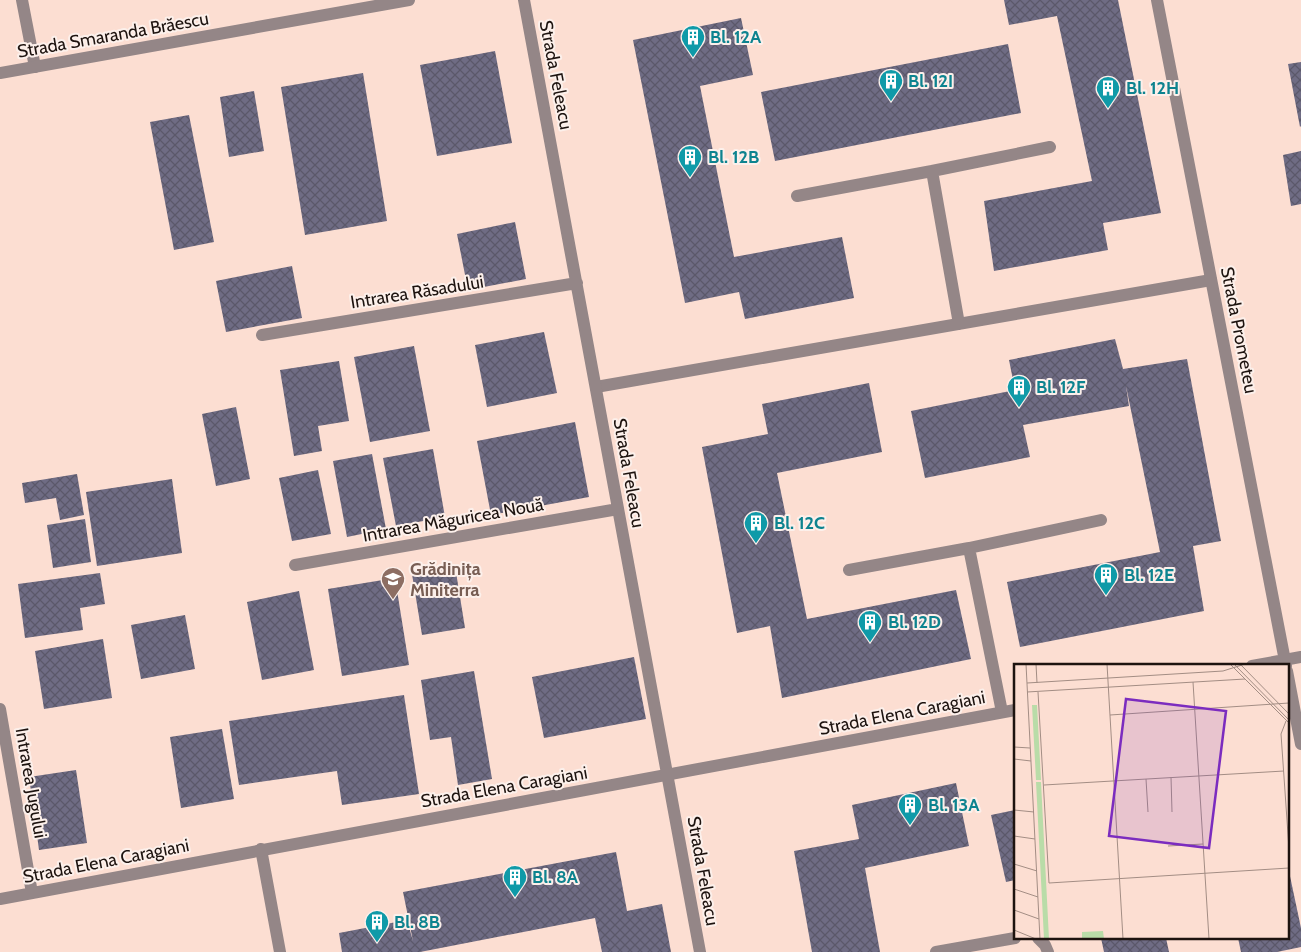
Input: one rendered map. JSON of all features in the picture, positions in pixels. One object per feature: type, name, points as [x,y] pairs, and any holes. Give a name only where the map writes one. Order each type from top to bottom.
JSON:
[{"type":"street","points":[[22,0],[35,67]]},
{"type":"street","name":"Strada Smaranda Brăescu","points":[[0,73],[409,0]]},
{"type":"street","name":"Strada Feleacu","points":[[524,0],[700,952]]},
{"type":"street","name":"Strada Prometeu","points":[[1157,0],[1286,664]]},
{"type":"street","points":[[797,196],[1050,147]]},
{"type":"street","points":[[932,171],[959,324]]},
{"type":"street","points":[[596,387],[1211,280]]},
{"type":"street","name":"Intrarea Răsadului","points":[[262,335],[577,283]]},
{"type":"street","name":"Intrarea Măguricea Nouă","points":[[295,565],[618,508]]},
{"type":"street","points":[[849,570],[969,548],[1101,520]]},
{"type":"street","points":[[969,548],[1008,711]]},
{"type":"street","points":[[1288,664],[1301,656]]},
{"type":"street","name":"Strada Prometeu","points":[[1288,675],[1300,736]]},
{"type":"street","name":"Intrarea Jugului","points":[[0,709],[32,893]]},
{"type":"street","name":"Strada Elena Caragiani","points":[[0,898],[1008,711]]},
{"type":"street","points":[[261,849],[280,952]]},
{"type":"street","points":[[936,952],[1014,938]]},
{"type":"street","points":[[1040,940],[1048,952]]},
{"type":"building","name":"Bl. 12H","points":[[1004,0],[1118,0],[1161,213],[1103,223],[1108,250],[994,271],[984,201],[1092,181],[1057,16],[1009,25]]},
{"type":"building","name":"Bl. 12B","points":[[741,18],[753,75],[700,86],[734,257],[842,237],[854,298],[745,319],[739,292],[685,303],[633,40]]},
{"type":"building","name":"Bl. 12I","points":[[1008,44],[1021,113],[775,161],[761,92]]},
{"type":"building","points":[[495,51],[512,143],[437,156],[420,65]]},
{"type":"building","points":[[1301,62],[1301,126],[1300,127],[1288,64]]},
{"type":"building","points":[[363,73],[387,221],[305,235],[281,87]]},
{"type":"building","points":[[254,91],[264,151],[229,157],[220,97]]},
{"type":"building","points":[[189,115],[214,242],[174,250],[150,122]]},
{"type":"building","points":[[1301,151],[1301,204],[1291,206],[1283,155]]},
{"type":"building","points":[[515,222],[526,279],[468,290],[457,234]]},
{"type":"building","points":[[292,266],[302,318],[226,332],[216,281]]},
{"type":"building","points":[[544,332],[557,393],[487,407],[475,345]]},
{"type":"building","points":[[1115,339],[1123,369],[1187,359],[1221,541],[1193,546],[1204,611],[1020,647],[1007,582],[1160,552],[1126,386],[1129,406],[1023,425],[1030,457],[925,478],[911,411],[1015,390],[1009,360]]},
{"type":"building","points":[[414,346],[430,431],[370,442],[354,357]]},
{"type":"building","points":[[339,361],[349,421],[318,426],[322,451],[294,456],[280,370]]},
{"type":"building","name":"Bl. 12C","points":[[869,383],[882,452],[777,473],[807,619],[956,590],[971,659],[782,698],[770,626],[737,633],[702,447],[768,434],[762,404]]},
{"type":"building","points":[[236,407],[250,479],[216,486],[202,414]]},
{"type":"building","points":[[575,422],[589,497],[491,515],[477,441]]},
{"type":"building","points":[[433,449],[445,517],[396,526],[383,458]]},
{"type":"building","points":[[372,454],[386,529],[347,537],[333,461]]},
{"type":"building","points":[[318,470],[331,534],[292,541],[279,478]]},
{"type":"building","points":[[77,474],[84,515],[60,520],[56,498],[25,503],[22,483]]},
{"type":"building","points":[[172,479],[182,553],[97,566],[86,492]]},
{"type":"building","points":[[85,519],[91,562],[53,568],[47,525]]},
{"type":"building","points":[[455,566],[465,628],[422,635],[412,574]]},
{"type":"building","points":[[100,573],[105,604],[80,608],[83,630],[25,638],[18,584]]},
{"type":"building","points":[[395,578],[409,665],[342,676],[328,589]]},
{"type":"building","points":[[299,591],[314,670],[262,680],[247,602]]},
{"type":"building","points":[[185,615],[195,669],[141,679],[131,625]]},
{"type":"building","points":[[103,639],[112,698],[44,709],[35,651]]},
{"type":"building","points":[[634,657],[646,719],[544,738],[532,677]]},
{"type":"building","points":[[474,671],[492,779],[458,785],[451,737],[430,740],[421,680]]},
{"type":"building","points":[[404,695],[419,794],[342,805],[337,771],[239,785],[229,721]]},
{"type":"building","points":[[222,729],[234,799],[181,808],[170,737]]},
{"type":"building","points":[[76,770],[87,843],[39,850],[29,777]]},
{"type":"building","points":[[956,783],[969,846],[865,868],[880,952],[812,952],[794,851],[859,839],[852,805]]},
{"type":"building","points":[[1014,810],[1014,880],[1006,882],[991,815]]},
{"type":"building","name":"Bl. 8A","points":[[616,852],[627,911],[662,904],[671,952],[602,952],[595,918],[420,952],[342,952],[339,933],[407,920],[413,941],[403,892]]},
{"type":"building","points":[[1288,867],[1301,928],[1301,947],[1277,952],[1241,952],[1238,940],[1288,940]]},
{"type":"building","points":[[1101,940],[1166,940],[1169,952],[1104,952]]},
{"type":"place","name":"Bl. 12A","points":[[693,58]]},
{"type":"place","name":"Bl. 12I","points":[[891,102]]},
{"type":"place","name":"Bl. 12H","points":[[1108,109]]},
{"type":"place","name":"Bl. 12B","points":[[690,178]]},
{"type":"place","name":"Bl. 12F","points":[[1019,408]]},
{"type":"place","name":"Bl. 12C","points":[[756,544]]},
{"type":"place","name":"Bl. 12E","points":[[1106,596]]},
{"type":"place","name":"Grădinița Miniterra","points":[[393,600]]},
{"type":"place","name":"Bl. 12D","points":[[870,643]]},
{"type":"place","name":"Bl. 13A","points":[[910,826]]},
{"type":"place","name":"Bl. 8A","points":[[515,898]]},
{"type":"place","name":"Bl. 8B","points":[[377,943]]}]
